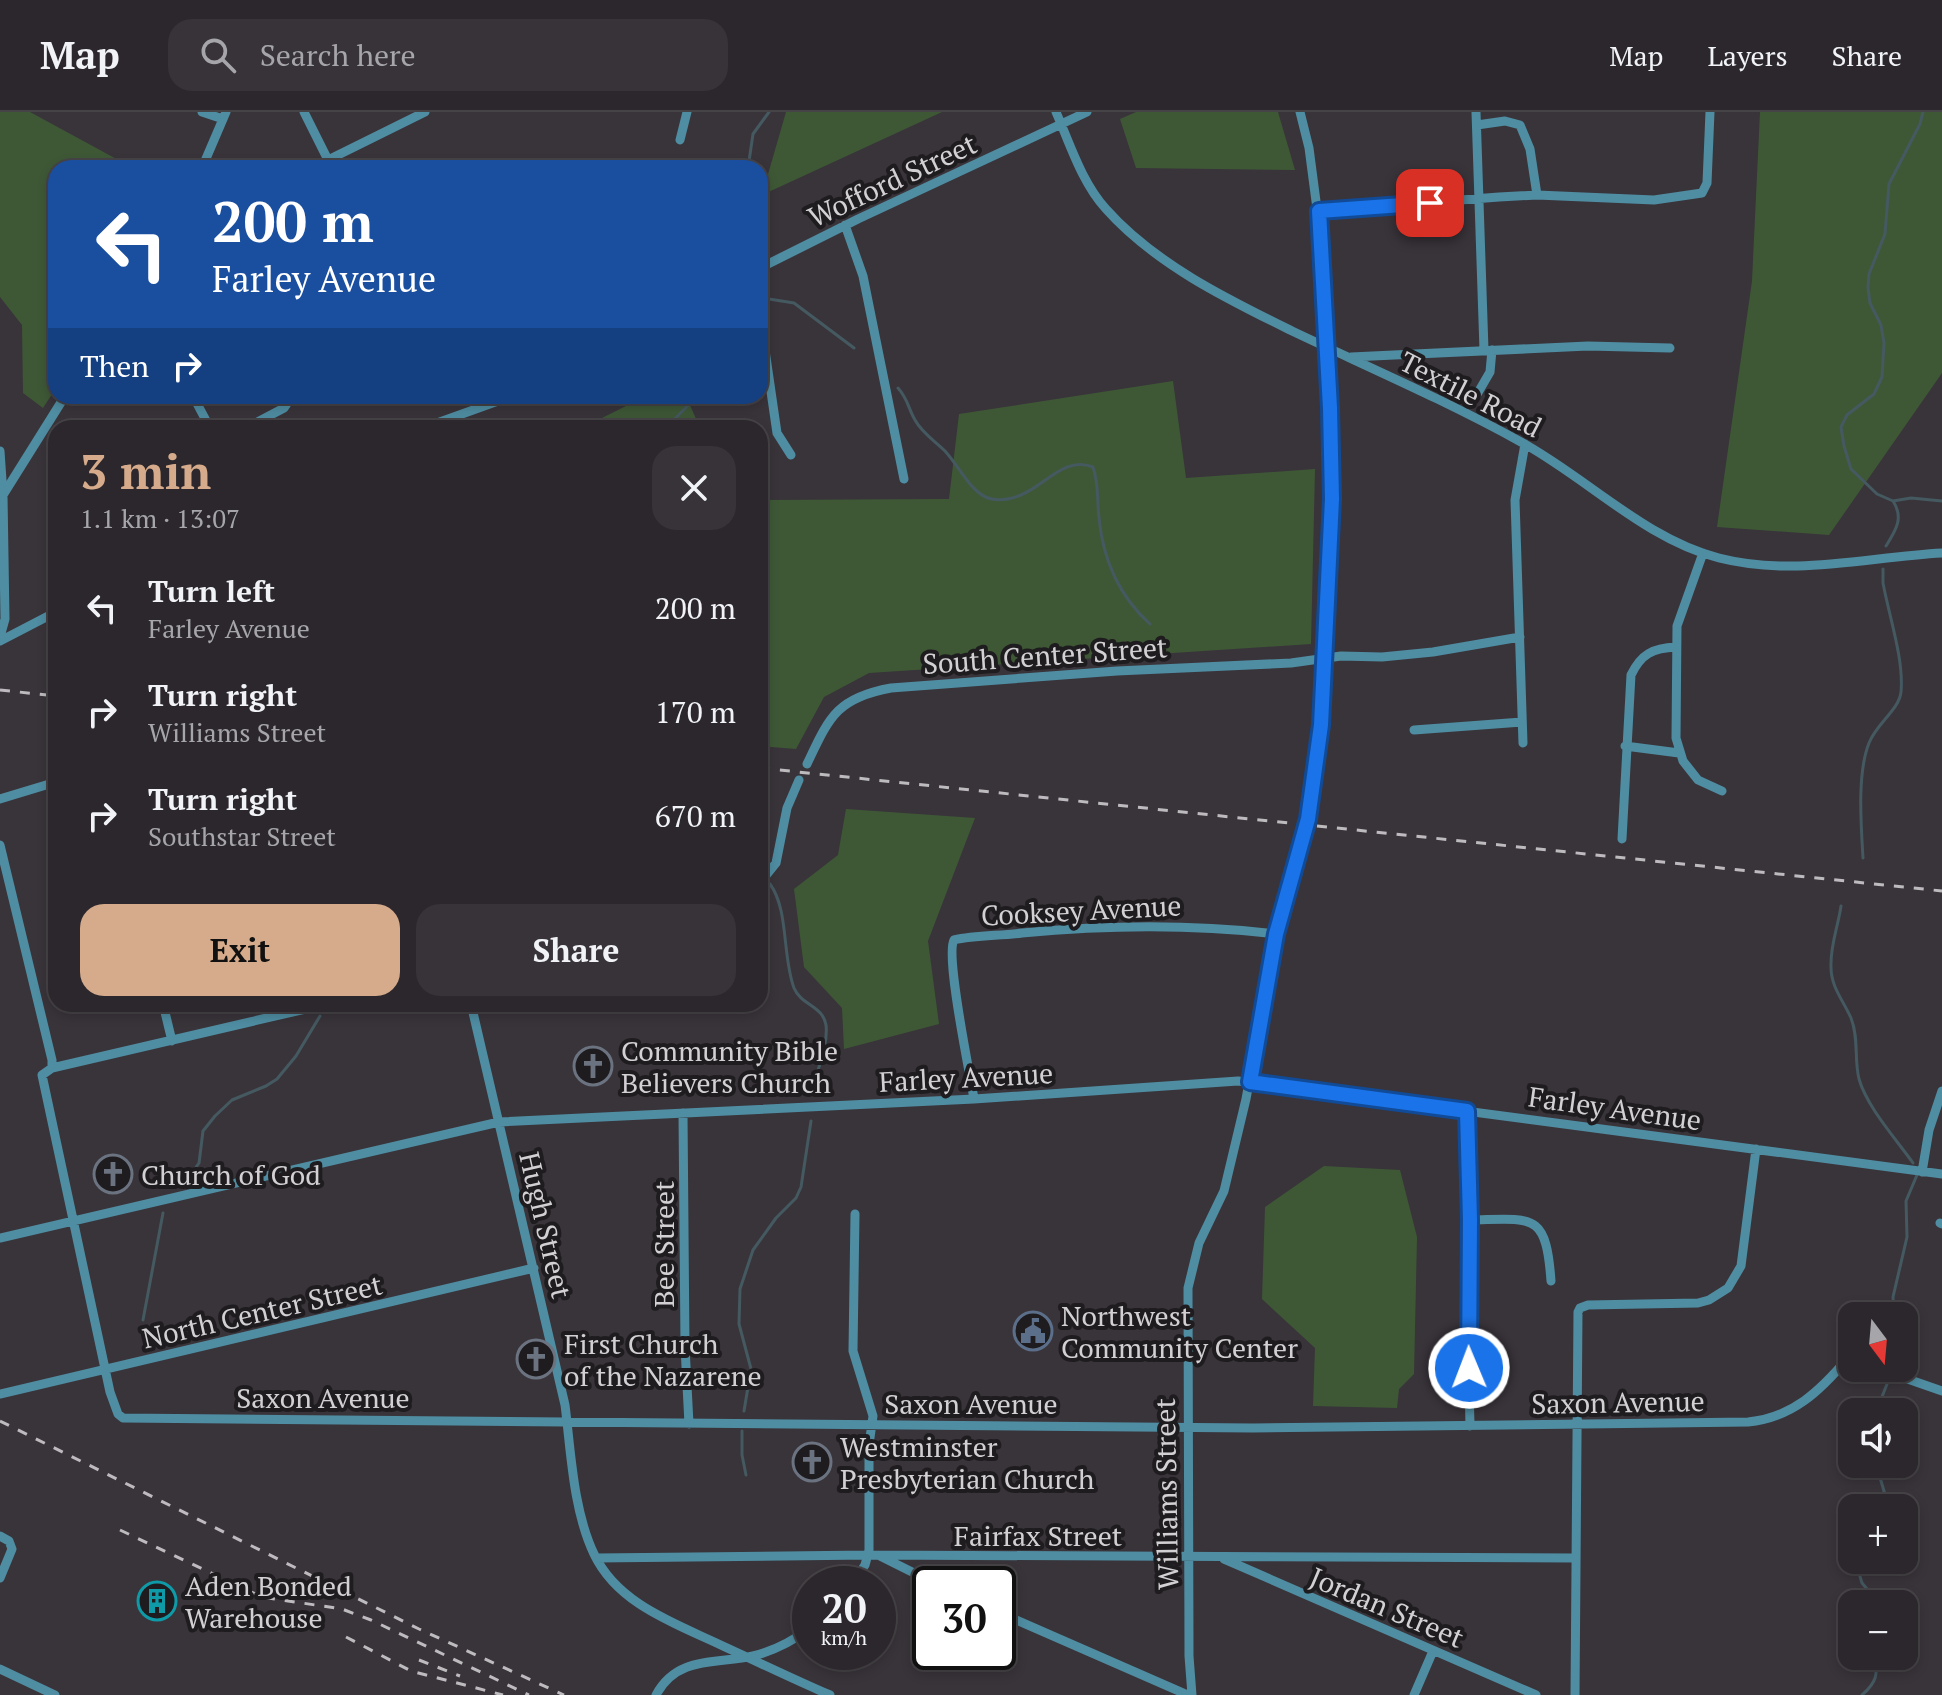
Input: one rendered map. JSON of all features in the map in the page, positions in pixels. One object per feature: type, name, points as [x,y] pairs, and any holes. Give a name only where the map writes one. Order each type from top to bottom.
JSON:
[{"type":"street","points":[[202,112],[225,116],[206,160]]},
{"type":"street","points":[[304,112],[328,160]]},
{"type":"street","points":[[337,160],[425,112]]},
{"type":"street","points":[[680,140],[687,112]]},
{"type":"street","name":"Textile Road","points":[[1056,112],[1098,200],[1125,227],[1167,260],[1221,295],[1525,444],[1639,519],[1703,553],[1742,562],[1820,566],[1942,553]]},
{"type":"street","name":"Wofford Street","points":[[768,264],[1087,112]]},
{"type":"street","name":"Williams Street","points":[[1190,1695],[1187,1427],[1190,1275],[1199,1243],[1224,1191],[1250,1082],[1276,934],[1312,796],[1321,725],[1332,499],[1327,347],[1319,211],[1300,112]]},
{"type":"street","points":[[1476,112],[1490,372],[1476,396]]},
{"type":"street","points":[[1319,211],[1537,195],[1631,200],[1702,193],[1707,183],[1710,112]]},
{"type":"street","points":[[1477,125],[1505,121],[1520,125],[1530,149],[1537,195]]},
{"type":"street","points":[[845,225],[863,276],[904,479]]},
{"type":"street","points":[[1348,357],[1588,346],[1670,348]]},
{"type":"street","points":[[768,371],[777,433],[791,455]]},
{"type":"street","points":[[261,420],[287,404]]},
{"type":"street","points":[[445,420],[490,404]]},
{"type":"street","points":[[3,495],[48,423]]},
{"type":"street","points":[[1523,743],[1515,500],[1525,444]]},
{"type":"street","points":[[0,451],[5,619],[0,639]]},
{"type":"street","points":[[1703,553],[1677,626],[1676,738],[1679,753],[1698,780],[1722,791]]},
{"type":"street","points":[[0,639],[48,616]]},
{"type":"street","name":"South Center Street","points":[[807,764],[836,713],[858,696],[874,691],[1117,671],[1291,663],[1324,658],[1433,652],[1520,637]]},
{"type":"street","points":[[1622,839],[1631,675],[1635,666],[1657,648],[1676,647]]},
{"type":"street","points":[[1414,730],[1522,722]]},
{"type":"street","points":[[1625,746],[1679,753]]},
{"type":"street","points":[[768,873],[776,863],[787,808],[799,780]]},
{"type":"street","points":[[0,799],[48,784]]},
{"type":"street","points":[[0,845],[31,966],[52,1068]]},
{"type":"street","name":"Cooksey Avenue","points":[[974,1099],[965,1035],[956,1001],[950,949],[954,940],[1072,929],[1160,925],[1276,934]]},
{"type":"street","points":[[165,1012],[172,1041]]},
{"type":"street","points":[[105,1371],[41,1079],[44,1072],[293,1012]]},
{"type":"street","name":"Hugh Street","points":[[473,1012],[565,1405],[572,1467],[587,1538],[596,1558],[612,1582],[637,1603],[830,1695]]},
{"type":"street","name":"Farley Avenue","points":[[0,1238],[499,1122],[1250,1082],[1942,1174]]},
{"type":"street","points":[[1922,1172],[1929,1130],[1942,1091]]},
{"type":"street","points":[[1467,1111],[1470,1426]]},
{"type":"street","name":"Bee Street","points":[[683,1113],[685,1347],[689,1424]]},
{"type":"street","points":[[1575,1695],[1580,1308],[1588,1305],[1698,1303],[1720,1295],[1728,1288],[1741,1266],[1756,1149]]},
{"type":"street","points":[[855,1214],[853,1351],[873,1416],[873,1555],[865,1566]]},
{"type":"street","points":[[1470,1220],[1525,1219],[1540,1230],[1548,1246],[1551,1281]]},
{"type":"street","name":"North Center Street","points":[[0,1394],[534,1268]]},
{"type":"street","name":"Saxon Avenue","points":[[105,1371],[118,1414],[123,1418],[1187,1427],[1762,1421],[1803,1403],[1838,1370]]},
{"type":"street","points":[[1916,1382],[1942,1391]]},
{"type":"street","points":[[0,1536],[9,1541],[11,1555],[0,1578]]},
{"type":"street","points":[[873,1555],[912,1573]]},
{"type":"street","name":"Fairfax Street","points":[[596,1558],[873,1555],[1576,1558]]},
{"type":"street","name":"Jordan Street","points":[[1221,1557],[1536,1695]]},
{"type":"street","points":[[1016,1620],[1190,1695]]},
{"type":"street","points":[[656,1695],[669,1679],[690,1666],[746,1657],[779,1647],[792,1639]]},
{"type":"street","points":[[1414,1695],[1433,1651]]},
{"type":"street","points":[[0,1669],[55,1695]]},
{"type":"green space","points":[[0,112],[30,112],[118,160],[48,160],[48,400],[43,408],[23,393],[22,325],[0,297]]},
{"type":"green space","points":[[786,112],[942,112],[768,192],[768,174]]},
{"type":"green space","points":[[1136,112],[1278,112],[1295,170],[1136,168],[1120,119]]},
{"type":"green space","points":[[1760,112],[1942,112],[1942,373],[1829,535],[1717,527],[1752,281]]},
{"type":"green space","points":[[1173,381],[1186,478],[1315,469],[1311,644],[869,673],[824,697],[796,749],[768,747],[768,500],[949,499],[959,414]]},
{"type":"green space","points":[[630,404],[690,404],[696,420],[598,420]]},
{"type":"green space","points":[[846,809],[975,818],[928,941],[939,1024],[844,1049],[842,1008],[804,967],[794,889],[838,855]]},
{"type":"green space","points":[[1324,1166],[1400,1170],[1417,1237],[1414,1374],[1399,1389],[1397,1408],[1313,1406],[1315,1348],[1262,1299],[1265,1207]]},
{"type":"waterway","points":[[749,160],[753,134],[769,112]]},
{"type":"waterway","points":[[1923,112],[1920,124],[1889,184],[1885,234],[1869,274],[1870,303],[1881,325],[1884,343],[1882,377],[1874,394],[1847,415],[1841,427],[1851,469],[1877,494],[1893,501],[1911,498],[1942,501]]},
{"type":"waterway","points":[[769,299],[794,303],[854,348]]},
{"type":"waterway","points":[[898,388],[921,429],[945,451],[968,482],[984,496],[994,500],[1006,499],[1021,495],[1064,468],[1073,465],[1093,467],[1101,533],[1114,576],[1150,624]]},
{"type":"waterway","points":[[674,420],[689,404]]},
{"type":"waterway","points":[[1886,546],[1896,529],[1898,518],[1893,501]]},
{"type":"waterway","points":[[1863,858],[1861,799],[1865,755],[1869,743],[1896,705],[1901,692],[1900,666],[1883,583],[1883,569]]},
{"type":"waterway","points":[[770,884],[780,907],[794,988],[821,1014],[826,1025],[825,1046],[815,1080]]},
{"type":"waterway","points":[[1841,906],[1831,959],[1832,974],[1851,1018],[1859,1079],[1875,1112],[1913,1163]]},
{"type":"waterway","points":[[178,1183],[199,1163],[203,1131],[215,1116],[232,1100],[277,1079],[296,1056],[320,1016]]},
{"type":"waterway","points":[[744,1411],[751,1369],[739,1324],[740,1289],[753,1250],[776,1218],[796,1198],[801,1187],[811,1121]]},
{"type":"waterway","points":[[1893,1302],[1907,1237],[1906,1201],[1917,1175]]},
{"type":"waterway","points":[[143,1320],[163,1213]]},
{"type":"waterway","points":[[1882,1398],[1888,1382]]},
{"type":"waterway","points":[[742,1431],[746,1475]]},
{"type":"waterway","points":[[1880,1478],[1885,1494]]},
{"type":"waterway","points":[[1859,1574],[1868,1590]]},
{"type":"waterway","points":[[1862,1695],[1875,1678],[1876,1670]]},
{"type":"railway","points":[[0,690],[48,695]]},
{"type":"railway","points":[[768,769],[1942,891]]},
{"type":"railway","points":[[0,1421],[419,1629],[564,1695]]},
{"type":"railway","points":[[120,1530],[262,1597],[342,1609],[371,1620],[529,1695]]},
{"type":"railway","points":[[346,1637],[411,1671],[503,1695]]},
{"type":"railway","points":[[419,1660],[460,1676]]},
{"type":"place","name":"Community Bible Believers Church","points":[[593,1066]]},
{"type":"place","name":"Church of God","points":[[113,1174]]},
{"type":"place","name":"Northwest Community Center","points":[[1033,1331]]},
{"type":"place","name":"First Church of the Nazarene","points":[[536,1359]]},
{"type":"place","name":"Westminster Presbyterian Church","points":[[812,1462]]},
{"type":"place","name":"Aden Bonded Warehouse","points":[[157,1601]]},
{"type":"route","points":[[1430,203],[1319,211],[1332,499],[1321,725],[1308,819],[1276,934],[1250,1082],[1467,1111],[1469,1368]]}]
